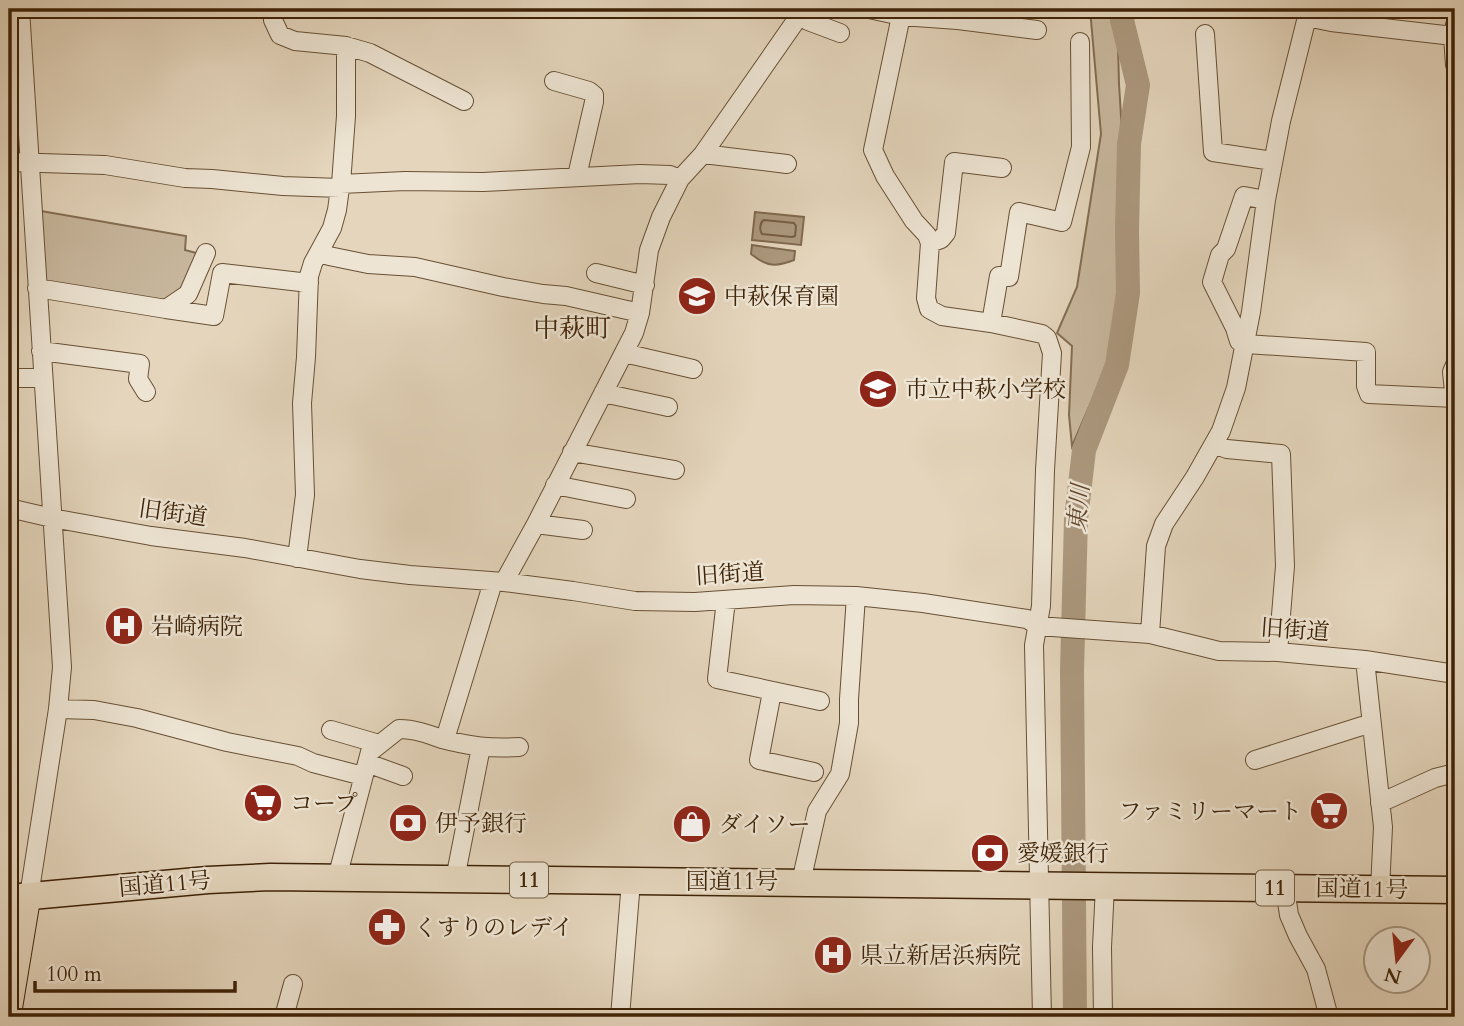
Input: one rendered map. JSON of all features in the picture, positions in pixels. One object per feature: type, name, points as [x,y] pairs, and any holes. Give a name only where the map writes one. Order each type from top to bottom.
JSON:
[{"type":"highway","name":"国道11号","points":[[19,897],[270,877],[1455,890]]},
{"type":"main road","points":[[9,1017],[19,897]]},
{"type":"street","points":[[19,897],[58,709],[62,667],[20,9]]},
{"type":"street","points":[[272,9],[273,20],[280,35],[295,41],[346,46],[370,53],[464,101]]},
{"type":"street","points":[[869,9],[901,16],[922,13],[1037,30]]},
{"type":"street","points":[[445,739],[499,582],[536,524],[634,332],[640,313],[649,250],[661,217],[680,179],[703,154],[802,11],[808,21],[840,33]]},
{"type":"street","points":[[1150,634],[1156,546],[1164,524],[1221,431],[1236,388],[1251,312],[1273,161],[1308,13],[1331,22],[1454,31],[1455,65]]},
{"type":"street","points":[[901,16],[873,150],[885,176],[930,243],[926,298],[929,309],[942,316],[1042,334],[1047,338],[1052,353],[1045,470],[1041,606],[1043,626],[1034,645],[1045,885],[1042,1017]]},
{"type":"street","points":[[1205,34],[1213,152],[1273,161]]},
{"type":"street","points":[[991,323],[999,276],[1009,277],[1019,212],[1062,222],[1081,147],[1080,42]]},
{"type":"street","points":[[297,558],[305,495],[302,403],[309,283],[313,263],[332,228],[341,186],[346,116],[346,46]]},
{"type":"street","points":[[554,81],[589,91],[594,95],[577,176]]},
{"type":"street","points":[[703,154],[787,164]]},
{"type":"street","points":[[9,162],[105,165],[184,178],[283,186],[341,186],[405,181],[483,182],[640,174],[670,175],[680,179]]},
{"type":"street","points":[[930,243],[941,239],[946,233],[954,162],[1002,169]]},
{"type":"street","points":[[1266,200],[1244,196],[1212,282],[1239,341],[1245,344],[1366,352],[1368,394],[1455,399],[1452,372],[1455,365]]},
{"type":"street","points":[[319,251],[329,256],[368,264],[415,267],[640,313]]},
{"type":"street","points":[[166,309],[188,294],[206,253]]},
{"type":"street","points":[[37,288],[214,316],[222,273],[309,283]]},
{"type":"street","points":[[596,273],[645,285]]},
{"type":"street","points":[[41,351],[140,364],[138,379],[146,392]]},
{"type":"street","points":[[624,353],[692,369]]},
{"type":"street","points":[[9,378],[43,377]]},
{"type":"street","points":[[603,393],[668,407]]},
{"type":"street","points":[[1214,444],[1227,449],[1281,454],[1285,566],[1278,652]]},
{"type":"street","points":[[572,452],[675,471]]},
{"type":"street","points":[[555,485],[626,499]]},
{"type":"street","name":"旧街道","points":[[9,508],[52,519],[151,536],[245,548],[385,572],[573,590],[635,601],[856,596],[972,610],[1027,620],[1043,626],[1150,634],[1219,651],[1278,652],[1365,660],[1455,674]]},
{"type":"street","points":[[536,524],[583,530]]},
{"type":"street","points":[[801,882],[817,811],[840,774],[849,723],[856,596]]},
{"type":"street","points":[[726,600],[716,679],[820,701]]},
{"type":"street","points":[[1365,660],[1383,827],[1380,889]]},
{"type":"street","points":[[772,692],[759,760],[814,772]]},
{"type":"street","points":[[58,709],[94,710],[137,718],[227,742],[298,756],[313,763],[403,776]]},
{"type":"street","points":[[1255,760],[1362,726],[1371,727]]},
{"type":"street","points":[[337,878],[370,752],[399,729],[411,729],[481,747],[519,747]]},
{"type":"street","points":[[331,730],[379,744]]},
{"type":"street","points":[[455,879],[481,747]]},
{"type":"street","points":[[1380,803],[1435,778],[1455,773]]},
{"type":"street","points":[[620,1017],[631,881]]},
{"type":"street","points":[[1100,886],[1103,1017]]},
{"type":"street","points":[[1285,888],[1289,915],[1316,969],[1329,1017]]},
{"type":"street","points":[[284,1017],[293,984]]},
{"type":"shaded area","points":[[1090,9],[1117,9],[1125,179],[1119,293],[1109,361],[1072,446],[1069,415],[1072,346],[1057,333],[1077,287],[1101,134]]},
{"type":"shaded area","points":[[41,211],[186,236],[185,250],[200,254],[184,292],[168,303],[44,283]]},
{"type":"water","points":[[755,212],[804,217],[801,245],[752,240]]},
{"type":"water","points":[[752,245],[795,251],[794,260],[777,265],[767,263],[751,254]]},
{"type":"waterway","name":"東川","points":[[1075,1017],[1072,671],[1076,519],[1084,450],[1117,365],[1128,293],[1129,144],[1138,85],[1122,20],[1125,9]]},
{"type":"place","name":"中萩保育園","points":[[697,296]]},
{"type":"place","name":"市立中萩小学校","points":[[878,389]]},
{"type":"place","name":"岩崎病院","points":[[124,626]]},
{"type":"place","name":"コープ","points":[[263,803]]},
{"type":"place","name":"ファミリーマート","points":[[1329,811]]},
{"type":"place","name":"伊予銀行","points":[[408,823]]},
{"type":"place","name":"ダイソー","points":[[692,824]]},
{"type":"place","name":"愛媛銀行","points":[[990,853]]},
{"type":"place","name":"くすりのレデイ","points":[[387,927]]},
{"type":"place","name":"県立新居浜病院","points":[[833,955]]},
{"type":"district","name":"中萩町","points":[[572,328]]}]
